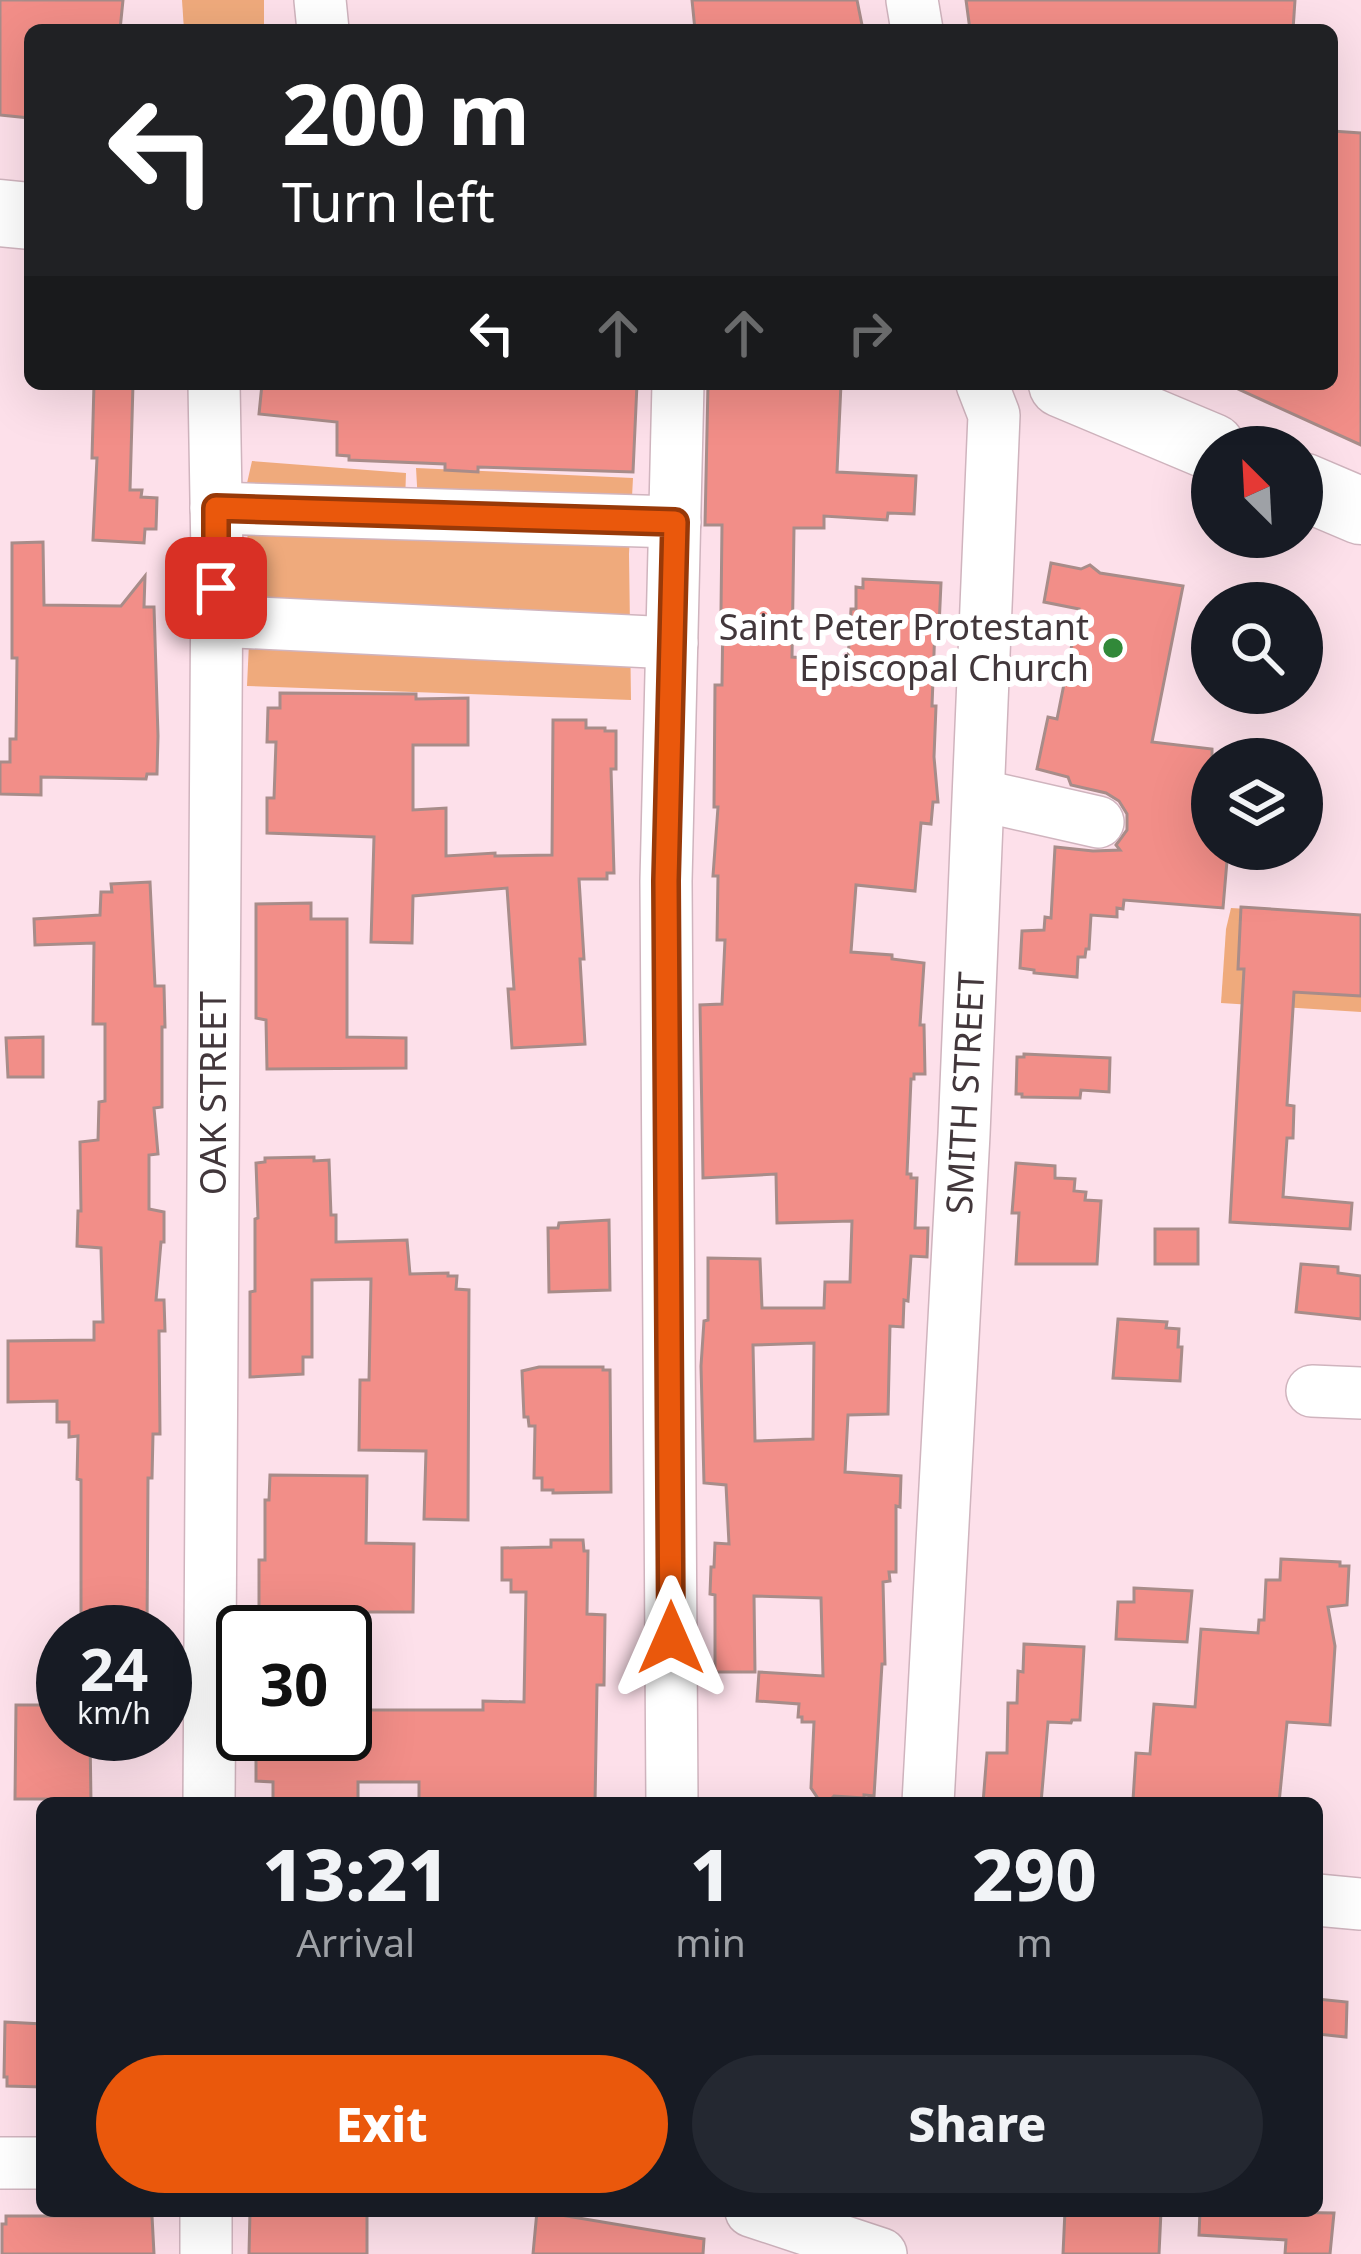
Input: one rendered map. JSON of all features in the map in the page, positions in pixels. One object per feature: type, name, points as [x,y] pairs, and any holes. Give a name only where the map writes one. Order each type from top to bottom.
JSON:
[{"type":"main road","points":[[1077,390],[1191,438]]},
{"type":"main road","points":[[1323,495],[1361,511]]},
{"type":"street","name":"OAK STREET","points":[[208,1797],[214,390]]},
{"type":"street","points":[[672,1797],[666,904],[678,390]]},
{"type":"street","name":"SMITH STREET","points":[[928,1797],[979,795],[994,415],[984,390]]},
{"type":"street","points":[[216,508],[675,522]]},
{"type":"street","points":[[216,621],[672,643]]},
{"type":"street","points":[[979,795],[1098,822]]},
{"type":"street","points":[[1323,1901],[1361,1904]]},
{"type":"street","points":[[0,2163],[36,2163]]},
{"type":"street","points":[[206,2217],[206,2254]]},
{"type":"street","points":[[769,2217],[881,2254]]},
{"type":"street","points":[[892,2254],[895,2217]]},
{"type":"shaded area","points":[[182,0],[264,0],[264,24],[184,24]]},
{"type":"shaded area","points":[[252,461],[406,473],[405,502],[418,503],[416,468],[633,478],[631,700],[247,686],[251,600],[245,492]]},
{"type":"shaded area","points":[[1231,908],[1361,916],[1361,1012],[1221,1003]]},
{"type":"building","points":[[0,0],[123,0],[121,24],[24,24],[24,117],[0,115]]},
{"type":"building","points":[[692,0],[857,0],[862,24],[694,24]]},
{"type":"building","points":[[966,0],[1295,0],[1293,24],[969,24]]},
{"type":"building","points":[[1338,131],[1361,133],[1361,445],[1240,390],[1338,390]]},
{"type":"building","points":[[94,390],[133,390],[130,490],[157,498],[156,529],[145,529],[144,543],[93,540],[97,458],[92,458]]},
{"type":"building","points":[[261,390],[637,390],[633,472],[478,467],[478,472],[445,470],[445,464],[349,460],[349,456],[337,455],[337,422],[259,414]]},
{"type":"building","points":[[708,390],[841,390],[837,472],[916,476],[914,514],[888,513],[887,520],[824,516],[824,528],[794,528],[792,657],[848,661],[851,609],[856,609],[856,587],[863,588],[863,579],[941,583],[932,706],[936,706],[938,802],[933,802],[931,824],[921,823],[915,891],[856,885],[851,952],[924,963],[920,1025],[924,1025],[925,1074],[914,1074],[911,1079],[907,1174],[917,1178],[915,1228],[928,1228],[927,1257],[911,1256],[903,1327],[890,1326],[888,1414],[848,1415],[845,1472],[901,1476],[896,1572],[889,1572],[890,1581],[883,1582],[885,1664],[874,1796],[817,1797],[811,1788],[814,1722],[802,1722],[799,1704],[757,1701],[759,1672],[823,1676],[821,1598],[754,1596],[755,1672],[715,1672],[711,1567],[715,1543],[729,1544],[726,1485],[704,1483],[701,1366],[704,1321],[708,1320],[708,1258],[760,1259],[762,1308],[824,1308],[825,1282],[850,1282],[852,1221],[777,1223],[776,1174],[703,1178],[700,1005],[722,1004],[725,940],[717,940],[718,876],[713,876],[718,807],[714,807],[715,685],[722,685],[722,525],[705,525]],"holes":[[[814,1343],[813,1439],[755,1441],[753,1345]]]},
{"type":"building","points":[[43,542],[44,605],[121,606],[145,576],[144,607],[154,607],[157,774],[147,774],[146,779],[41,777],[41,795],[0,794],[0,762],[10,762],[10,739],[16,739],[12,543]]},
{"type":"building","points":[[1051,563],[1081,569],[1090,565],[1100,573],[1183,586],[1152,742],[1191,747],[1191,870],[1226,870],[1223,908],[1124,900],[1117,917],[1091,915],[1089,949],[1085,957],[1078,957],[1077,977],[1020,968],[1022,931],[1044,930],[1045,917],[1051,918],[1055,847],[1120,850],[1116,845],[1127,830],[1127,814],[1106,793],[1071,785],[1068,777],[1037,769],[1048,717],[1057,719],[1079,609],[1044,602]]},
{"type":"building","points":[[280,693],[468,698],[468,745],[413,745],[413,810],[446,808],[446,856],[552,855],[553,720],[586,720],[586,728],[616,731],[616,769],[611,769],[614,873],[607,873],[607,879],[579,879],[585,1044],[512,1048],[508,989],[514,989],[507,888],[413,896],[412,943],[371,942],[374,837],[267,833],[276,742],[267,742],[268,708],[280,708]]},
{"type":"building","points":[[150,882],[155,986],[164,986],[162,1107],[154,1108],[158,1154],[149,1155],[149,1209],[164,1212],[156,1300],[164,1300],[165,1331],[159,1331],[160,1434],[153,1434],[152,1478],[148,1478],[147,1605],[81,1605],[78,1436],[69,1437],[69,1422],[57,1422],[57,1401],[8,1402],[8,1341],[94,1340],[94,1322],[103,1322],[101,1248],[77,1246],[80,1142],[98,1140],[99,1102],[105,1101],[105,1024],[93,1024],[94,943],[35,945],[34,919],[100,915],[101,892],[112,892],[111,884]]},
{"type":"building","points":[[311,903],[311,919],[347,919],[347,1037],[406,1038],[406,1068],[267,1069],[266,1020],[256,1018],[256,904]]},
{"type":"building","points":[[1241,907],[1361,915],[1361,996],[1294,992],[1287,1105],[1294,1106],[1293,1138],[1287,1138],[1283,1197],[1352,1203],[1350,1229],[1230,1222],[1244,969],[1238,969]]},
{"type":"building","points":[[43,1037],[43,1077],[8,1077],[6,1038]]},
{"type":"building","points":[[1017,1057],[1110,1058],[1109,1092],[1081,1090],[1080,1098],[1022,1097],[1016,1094]]},
{"type":"building","points":[[314,1157],[314,1161],[329,1160],[336,1242],[407,1240],[410,1274],[448,1273],[457,1276],[456,1289],[469,1290],[468,1520],[424,1519],[426,1451],[359,1450],[360,1380],[369,1380],[371,1279],[312,1280],[312,1357],[303,1357],[303,1374],[250,1377],[256,1163],[265,1158]]},
{"type":"building","points":[[1016,1163],[1055,1166],[1055,1178],[1075,1179],[1074,1191],[1086,1192],[1085,1200],[1101,1201],[1097,1264],[1016,1264],[1019,1213],[1012,1213]]},
{"type":"building","points":[[609,1220],[610,1290],[549,1292],[548,1228]]},
{"type":"building","points":[[1155,1229],[1198,1229],[1198,1264],[1155,1264]]},
{"type":"building","points":[[1301,1264],[1338,1267],[1338,1273],[1361,1276],[1361,1319],[1296,1312]]},
{"type":"building","points":[[1118,1319],[1167,1322],[1166,1328],[1179,1329],[1180,1381],[1113,1378]]},
{"type":"building","points":[[539,1367],[610,1370],[611,1492],[553,1493],[542,1490],[542,1478],[534,1478],[535,1426],[529,1426],[524,1417],[522,1371]]},
{"type":"building","points":[[270,1475],[367,1476],[366,1543],[414,1544],[413,1612],[372,1612],[372,1605],[259,1605],[259,1560],[265,1560],[265,1500],[269,1500]]},
{"type":"building","points":[[551,1540],[583,1540],[584,1551],[588,1551],[587,1614],[605,1615],[604,1685],[597,1685],[595,1797],[419,1797],[419,1782],[358,1782],[358,1797],[273,1797],[273,1782],[256,1781],[256,1761],[372,1761],[372,1710],[483,1710],[483,1701],[524,1702],[526,1592],[511,1592],[511,1580],[502,1580],[502,1548],[551,1547]]},
{"type":"building","points":[[1281,1559],[1349,1566],[1347,1605],[1328,1607],[1335,1646],[1330,1725],[1287,1722],[1280,1797],[1133,1797],[1136,1753],[1150,1754],[1154,1704],[1195,1707],[1201,1629],[1258,1633],[1259,1620],[1264,1620],[1266,1580],[1280,1580]]},
{"type":"building","points":[[1134,1588],[1192,1591],[1187,1642],[1116,1639],[1118,1602],[1134,1602]]},
{"type":"building","points":[[1024,1644],[1084,1647],[1080,1720],[1048,1722],[1042,1797],[983,1797],[987,1753],[1007,1753],[1008,1703],[1017,1703],[1018,1671],[1023,1672]]},
{"type":"building","points":[[16,1705],[36,1705],[36,1761],[90,1761],[91,1797],[15,1799]]},
{"type":"building","points":[[1323,2000],[1347,2002],[1346,2037],[1323,2035]]},
{"type":"building","points":[[5,2022],[36,2024],[36,2087],[7,2086]]},
{"type":"building","points":[[1323,2213],[1334,2213],[1330,2254],[1285,2254],[1286,2240],[1199,2235],[1200,2217],[1323,2217]]},
{"type":"building","points":[[6,2216],[152,2217],[154,2254],[2,2254],[2,2224]]},
{"type":"building","points":[[250,2217],[367,2217],[367,2254],[249,2254]]},
{"type":"building","points":[[536,2217],[573,2217],[704,2239],[703,2254],[533,2254]]},
{"type":"building","points":[[1065,2217],[1161,2217],[1159,2254],[1063,2254]]},
{"type":"place","name":"Saint Peter Protestant Episcopal Church","points":[[1113,648]]},
{"type":"route","points":[[216,588],[216,508],[675,522],[666,881],[671,1638]]}]
